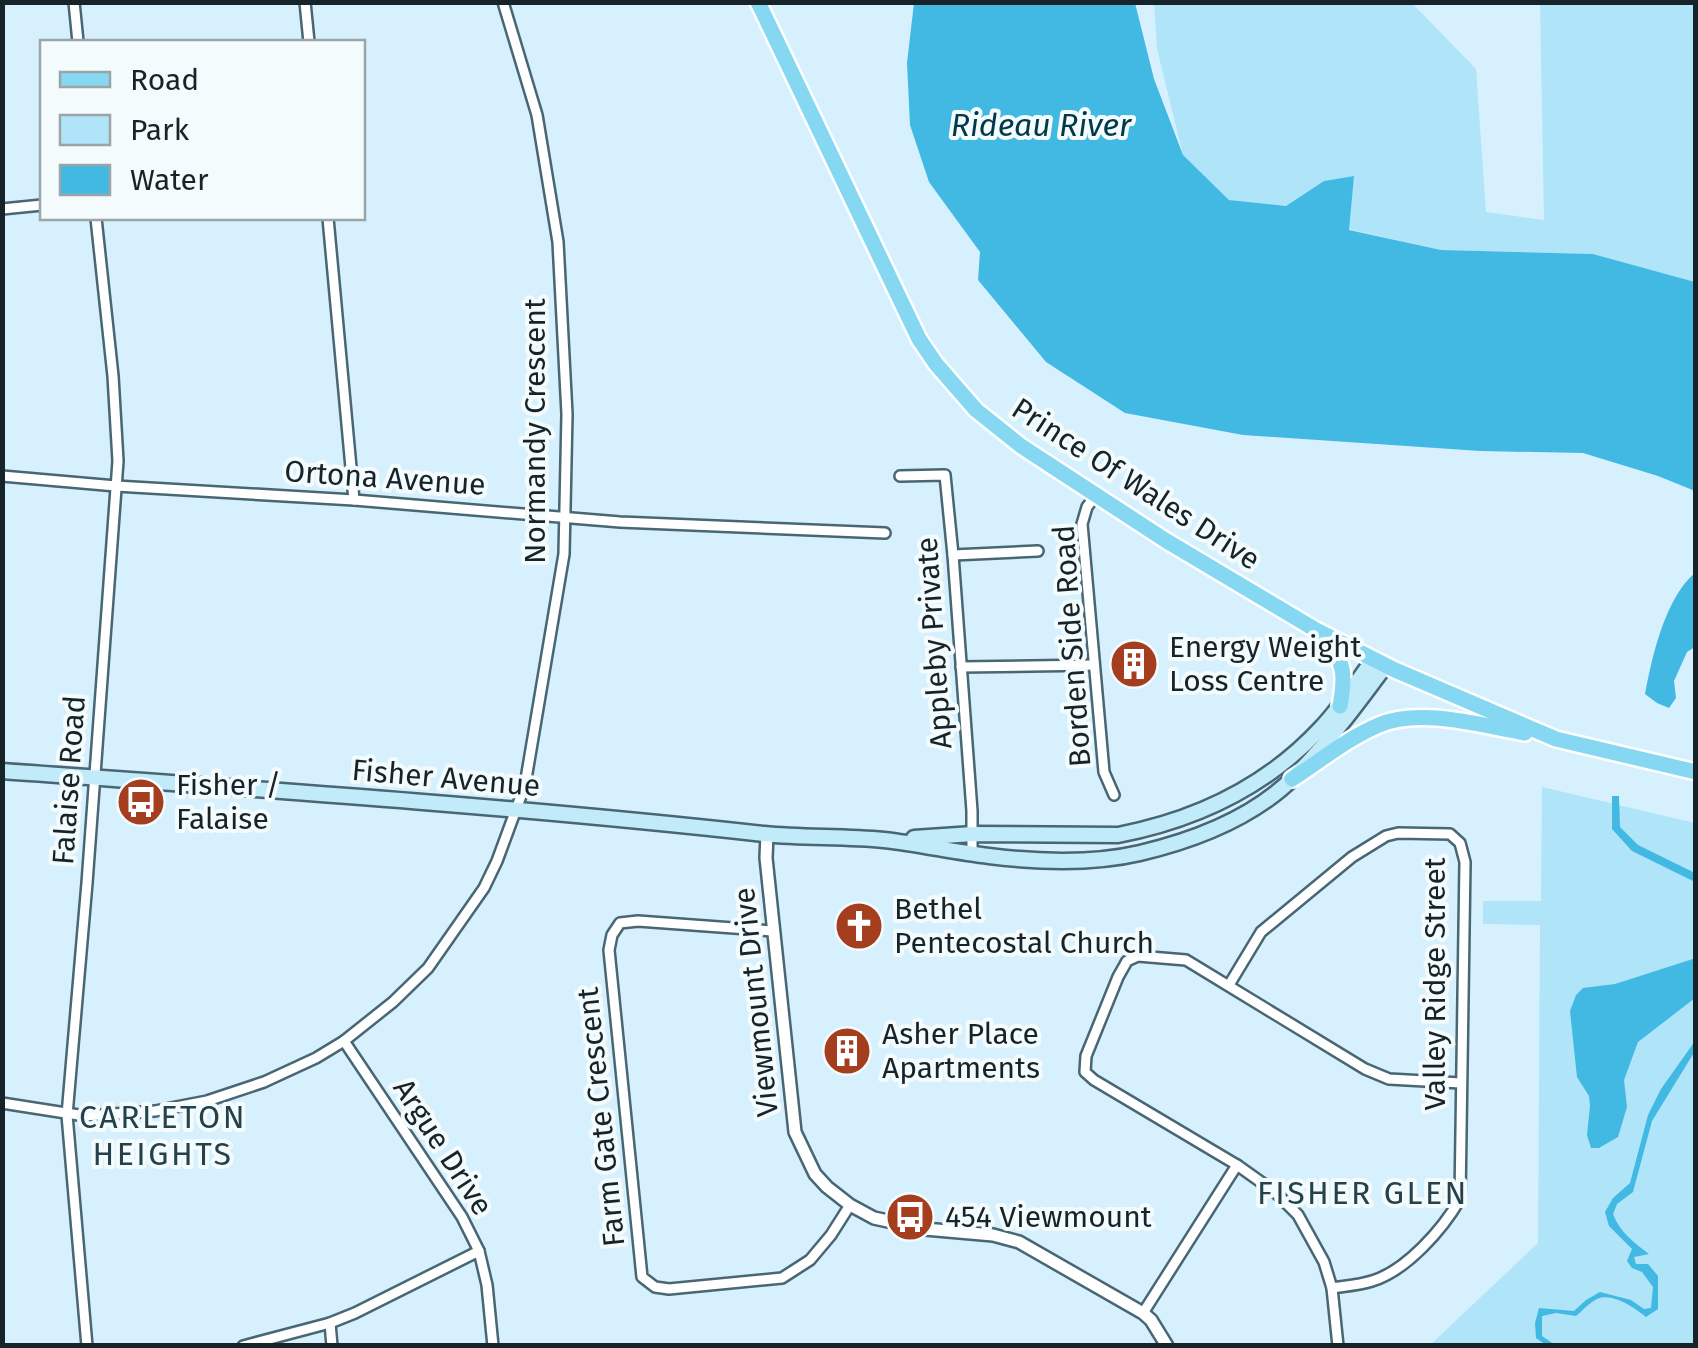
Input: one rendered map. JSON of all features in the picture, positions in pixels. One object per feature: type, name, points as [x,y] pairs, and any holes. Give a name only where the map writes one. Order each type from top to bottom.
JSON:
[{"type":"main road","name":"Prince Of Wales Drive","points":[[758,2],[918,340],[976,410],[1022,446],[1165,540],[1379,663],[1556,739],[1696,772]]},
{"type":"main road","points":[[1316,630],[1344,668],[1340,706]]},
{"type":"main road","name":"Fisher Avenue","points":[[2,770],[767,834],[884,840],[972,854],[1089,859],[1139,853],[1208,831],[1262,802],[1292,779],[1341,725],[1379,663]]},
{"type":"main road","name":"Fisher Avenue","points":[[884,840],[972,834],[1118,835],[1201,812],[1264,776],[1307,741],[1379,663]]},
{"type":"main road","points":[[1292,779],[1362,733],[1406,717],[1556,739]]},
{"type":"main road","points":[[1201,812],[1208,831]]},
{"type":"street","points":[[74,2],[78,40]]},
{"type":"street","points":[[305,2],[309,40]]},
{"type":"street","name":"Normandy Crescent","points":[[2,1103],[67,1114],[112,1116],[208,1101],[264,1082],[316,1058],[394,1002],[428,968],[484,888],[498,861],[526,786],[564,554],[566,414],[558,242],[536,115],[502,2]]},
{"type":"street","points":[[2,209],[40,206]]},
{"type":"street","name":"Falaise Road","points":[[87,1346],[67,1114],[118,461],[96,220]]},
{"type":"street","points":[[328,220],[354,500]]},
{"type":"street","name":"Ortona Avenue","points":[[2,476],[620,522],[884,534]]},
{"type":"street","name":"Appleby Private","points":[[900,476],[946,476],[972,854]]},
{"type":"street","name":"Borden Side Road","points":[[1096,495],[1082,524],[1104,772],[1114,795]]},
{"type":"street","points":[[954,554],[1038,552]]},
{"type":"street","points":[[960,667],[1094,664]]},
{"type":"street","name":"Valley Ridge Street","points":[[1229,985],[1261,932],[1352,857],[1386,836],[1398,832],[1450,834],[1460,843],[1464,862],[1460,1199],[1446,1222],[1397,1269],[1374,1281],[1332,1288]]},
{"type":"street","name":"Viewmount Drive","points":[[767,834],[766,858],[795,1132],[815,1174],[827,1188],[874,1218],[1019,1242],[1142,1313],[1167,1346]]},
{"type":"street","name":"Farm Gate Crescent","points":[[773,931],[638,921],[620,923],[612,934],[610,950],[642,1277],[654,1286],[670,1289],[782,1278],[810,1260],[850,1205]]},
{"type":"street","points":[[1338,1346],[1332,1288],[1324,1262],[1298,1215],[1276,1192],[1237,1165],[1086,1072],[1085,1064],[1118,977],[1127,961],[1138,956],[1186,960],[1365,1069],[1389,1079],[1460,1083]]},
{"type":"street","name":"Argue Drive","points":[[344,1041],[462,1217],[479,1251],[488,1285],[493,1346]]},
{"type":"street","points":[[1142,1313],[1237,1165]]},
{"type":"street","points":[[243,1346],[330,1323],[479,1251]]},
{"type":"street","points":[[330,1323],[332,1346]]},
{"type":"green space","points":[[1154,3],[1412,3],[1476,69],[1486,212],[1544,220],[1540,3],[1695,3],[1695,282],[1593,254],[1441,250],[1348,229],[1354,176],[1324,181],[1286,206],[1229,200],[1183,155],[1157,49]]},
{"type":"green space","points":[[1542,787],[1695,823],[1695,1345],[1429,1346],[1538,1243],[1540,925],[1483,924],[1483,901],[1541,901]]},
{"type":"water","name":"Rideau River","points":[[914,3],[1135,3],[1154,79],[1183,155],[1229,200],[1286,206],[1324,181],[1354,176],[1349,230],[1441,250],[1593,254],[1695,282],[1695,491],[1583,453],[1480,451],[1243,435],[1125,413],[1046,362],[978,280],[980,252],[929,182],[910,125],[907,63]]},
{"type":"water","points":[[1695,573],[1695,647],[1687,652],[1674,681],[1676,698],[1669,708],[1645,694],[1668,613]]},
{"type":"water","points":[[1612,796],[1619,796],[1620,827],[1638,845],[1695,873],[1695,882],[1632,851],[1612,829]]},
{"type":"water","points":[[1696,958],[1695,998],[1638,1042],[1624,1080],[1627,1107],[1618,1137],[1599,1148],[1591,1148],[1587,1135],[1589,1096],[1577,1077],[1570,1011],[1576,995],[1583,988],[1615,984]]},
{"type":"water","points":[[1695,1041],[1695,1051],[1652,1121],[1633,1192],[1617,1204],[1613,1214],[1632,1241],[1649,1254],[1634,1257],[1636,1264],[1648,1264],[1658,1276],[1658,1309],[1646,1317],[1623,1302],[1603,1297],[1576,1316],[1542,1316],[1542,1336],[1555,1345],[1546,1345],[1536,1338],[1539,1308],[1574,1311],[1600,1292],[1631,1300],[1644,1309],[1651,1308],[1653,1287],[1627,1261],[1632,1249],[1609,1226],[1605,1212],[1613,1198],[1630,1183],[1648,1115]]},
{"type":"place","name":"Energy Weight Loss Centre","points":[[1134,664]]},
{"type":"place","name":"Fisher / Falaise","points":[[141,802]]},
{"type":"place","name":"Bethel Pentecostal Church","points":[[859,926]]},
{"type":"place","name":"Asher Place Apartments","points":[[847,1051]]},
{"type":"place","name":"454 Viewmount","points":[[910,1217]]},
{"type":"district","name":"CARLETON HEIGHTS","points":[[163,1136]]},
{"type":"district","name":"FISHER GLEN","points":[[1363,1193]]}]
